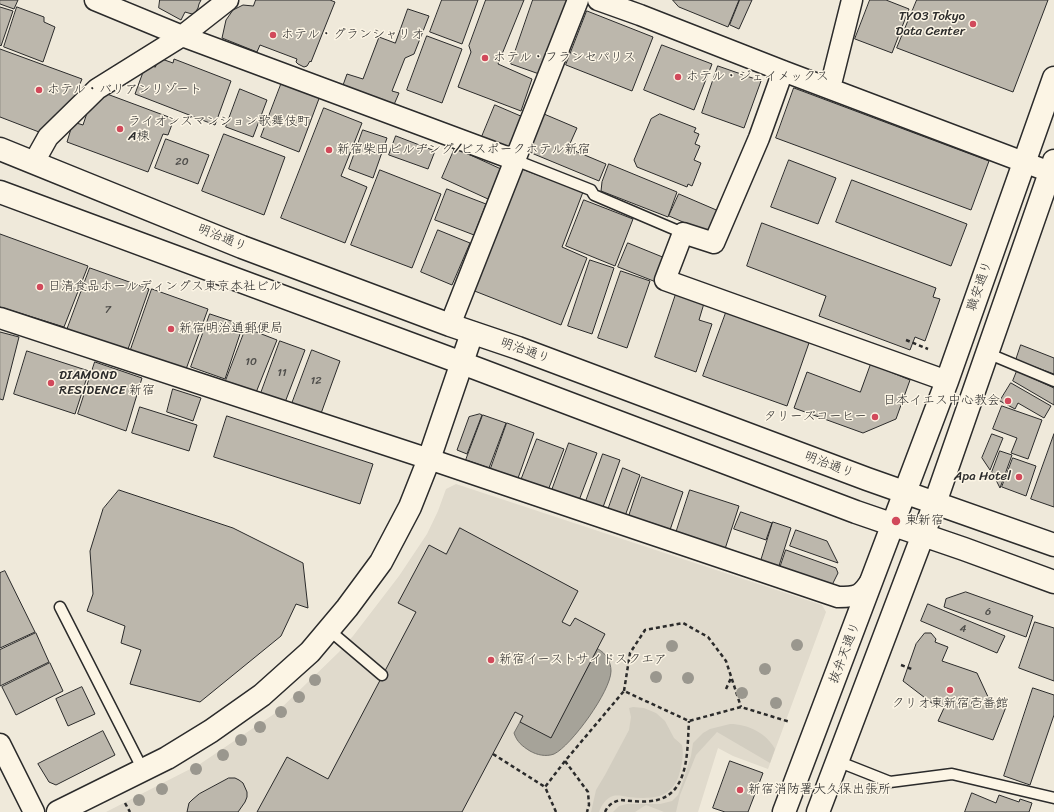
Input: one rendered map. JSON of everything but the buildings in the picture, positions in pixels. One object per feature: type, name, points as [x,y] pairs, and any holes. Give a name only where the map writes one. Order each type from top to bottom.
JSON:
[{"type":"main road","name":"職安通り","points":[[904,493],[947,381],[1023,162],[1054,78]]},
{"type":"main road","name":"明治通り","points":[[0,149],[242,247],[904,493],[1054,545]]},
{"type":"main road","points":[[818,812],[935,503],[987,352],[1053,169]]},
{"type":"main road","points":[[0,192],[462,363],[892,525],[1054,582]]},
{"type":"main road","points":[[58,812],[167,758],[211,731],[262,695],[310,652],[347,608],[381,562],[410,506],[429,459],[472,333]]},
{"type":"main road","name":"抜弁天通り","points":[[784,812],[904,493]]},
{"type":"street","points":[[95,0],[182,36],[515,160]]},
{"type":"street","points":[[34,162],[48,137],[97,89],[182,36],[228,0]]},
{"type":"street","points":[[450,325],[578,0]]},
{"type":"street","points":[[598,0],[643,7],[783,72],[830,88],[1023,162],[1053,169]]},
{"type":"street","points":[[830,88],[852,0]]},
{"type":"street","points":[[783,72],[759,138],[714,243],[683,233],[665,280],[947,381]]},
{"type":"street","points":[[0,318],[429,459],[838,597],[854,597],[865,590],[874,576]]},
{"type":"street","points":[[0,744],[34,812]]},
{"type":"lane","points":[[515,160],[591,190],[594,195],[683,233]]},
{"type":"lane","points":[[987,352],[1054,381]]},
{"type":"lane","points":[[60,607],[143,770]]},
{"type":"lane","points":[[329,630],[382,675]]},
{"type":"lane","points":[[837,761],[890,782],[952,774],[1054,798]]},
{"type":"path","points":[[906,340],[928,349]]},
{"type":"path","points":[[545,787],[624,691],[630,653],[645,630],[683,623],[708,636],[726,661],[741,707]]},
{"type":"path","points":[[902,665],[914,670]]},
{"type":"path","points":[[726,689],[731,677]]},
{"type":"path","points":[[624,691],[689,722],[741,707],[790,722]]},
{"type":"path","points":[[606,812],[610,804],[615,801],[656,800],[666,797],[674,790],[681,778],[685,766],[689,722]]},
{"type":"path","points":[[493,754],[545,787],[556,812]]},
{"type":"path","points":[[565,761],[588,792],[589,805],[587,812]]},
{"type":"path","points":[[124,801],[130,812]]},
{"type":"shaded area","points":[[456,484],[822,605],[826,612],[768,769],[733,756],[718,748],[698,812],[106,812],[200,764],[277,712],[339,652],[353,636],[399,576],[427,534],[446,489]]},
{"type":"shaded area","points":[[598,649],[608,658],[611,671],[604,691],[589,717],[570,740],[554,754],[539,754],[525,747],[518,741],[514,733],[520,722],[559,721]]},
{"type":"shaded area","points":[[629,708],[644,708],[656,713],[665,721],[674,738],[682,745],[683,752],[679,775],[671,789],[659,796],[644,798],[613,796],[604,802],[599,812],[591,812],[596,790],[629,730],[631,717]]},
{"type":"shaded area","points":[[730,724],[737,724],[756,730],[767,738],[775,749],[770,763],[717,732],[696,755],[680,795],[676,812],[664,812],[646,805],[635,812],[613,812],[619,806],[627,804],[660,804],[672,801],[678,795],[691,756],[693,743],[703,733],[710,729]]},
{"type":"place","name":"TYO3 Tokyo Data Center","points":[[973,24]]},
{"type":"place","name":"ホテル・グランシャリオ","points":[[273,35]]},
{"type":"place","name":"ホテル・フランセパリス","points":[[485,58]]},
{"type":"place","name":"ホテル・ジェイメックス","points":[[678,77]]},
{"type":"place","name":"ホテル・バリアンリゾート","points":[[39,90]]},
{"type":"place","name":"ライオンズマンション歌舞伎町 A棟","points":[[120,129]]},
{"type":"place","name":"新宿柴田ビルヂング/ビスポークホテル新宿","points":[[329,150]]},
{"type":"place","name":"日清食品ホールディングス東京本社ビル","points":[[40,287]]},
{"type":"place","name":"新宿明治通郵便局","points":[[171,329]]},
{"type":"place","name":"DIAMOND RESIDENCE 新宿","points":[[51,383]]},
{"type":"place","name":"日本イエス中心教会","points":[[1008,401]]},
{"type":"place","name":"タリーズコーヒー","points":[[875,417]]},
{"type":"place","name":"Apa Hotel","points":[[1019,477]]},
{"type":"place","name":"東新宿","points":[[896,521]]},
{"type":"place","name":"新宿イーストサイドスクエア","points":[[491,660]]},
{"type":"place","name":"クリオ東新宿壱番館","points":[[950,690]]},
{"type":"place","name":"新宿消防署大久保出張所","points":[[740,790]]}]
